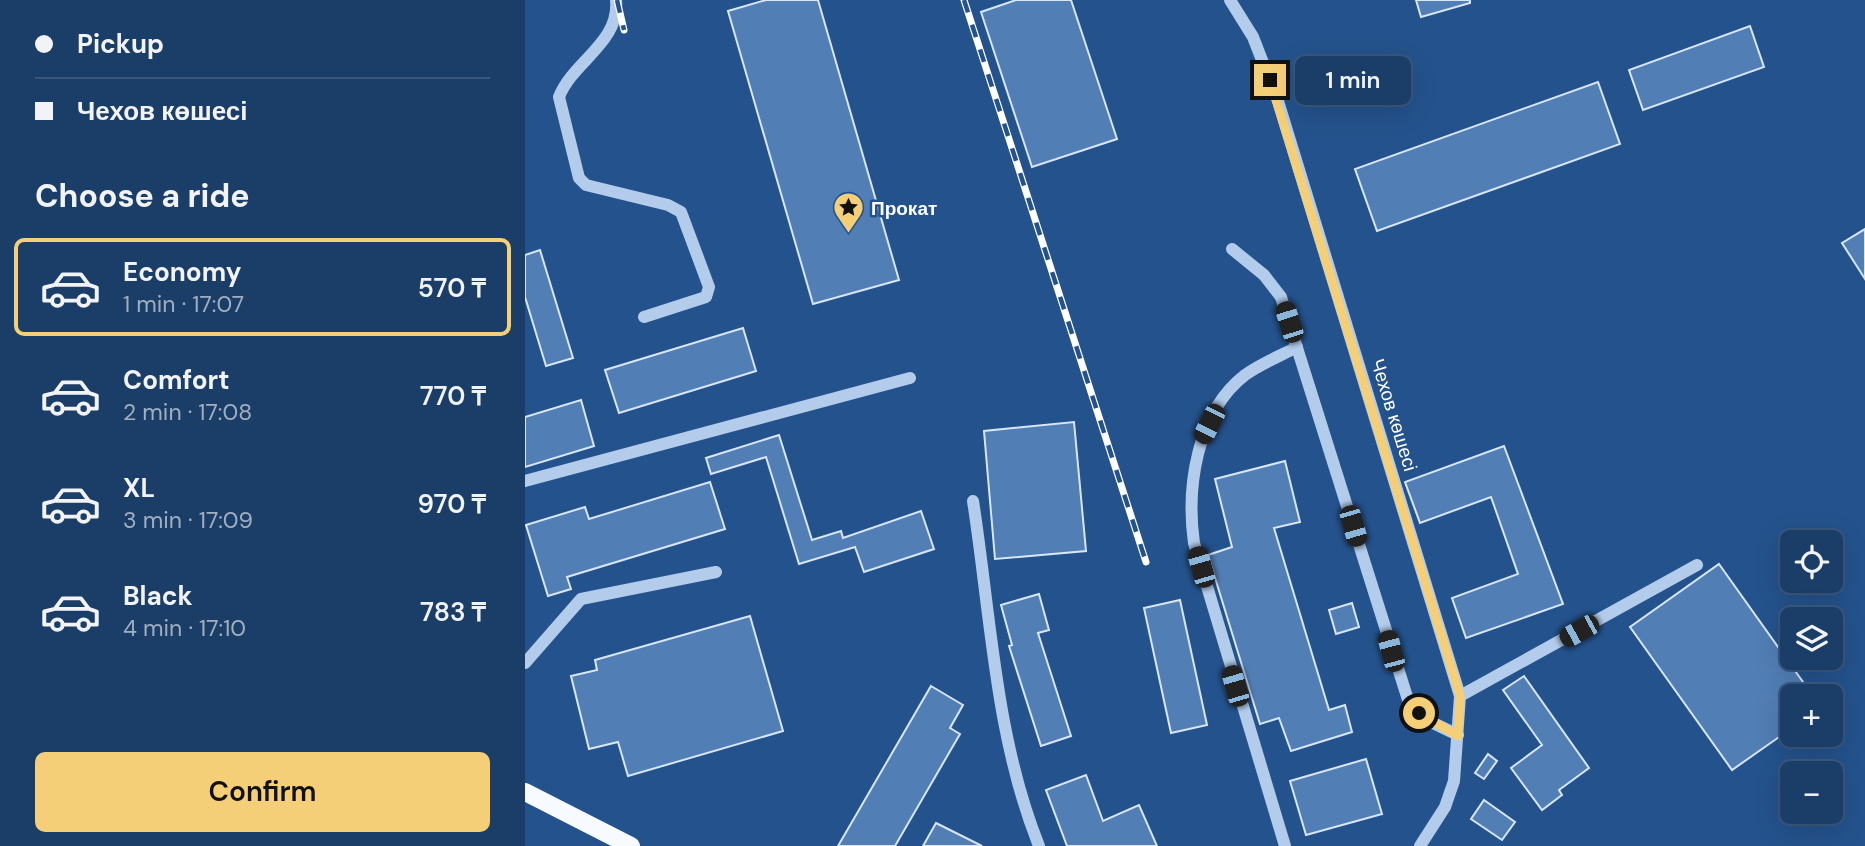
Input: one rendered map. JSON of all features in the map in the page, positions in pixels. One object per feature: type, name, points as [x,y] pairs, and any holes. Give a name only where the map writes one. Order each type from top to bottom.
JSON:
[{"type":"main road","points":[[525,792],[631,846]]},
{"type":"lane","points":[[616,0],[614,26],[565,85],[559,97],[579,178],[586,185],[668,205],[681,212],[709,287],[706,296],[644,317]]},
{"type":"lane","name":"Чехов көшесі","points":[[1230,0],[1253,37],[1278,101],[1460,696],[1454,781],[1445,807],[1420,846]]},
{"type":"lane","points":[[1232,249],[1264,275],[1281,296],[1409,703],[1431,722],[1458,736]]},
{"type":"lane","points":[[1285,846],[1242,710],[1194,543],[1190,517],[1192,485],[1202,438],[1216,411],[1245,375],[1297,347]]},
{"type":"lane","points":[[525,481],[910,377]]},
{"type":"lane","points":[[973,501],[988,597],[996,687],[1022,804],[1039,846]]},
{"type":"lane","points":[[1460,696],[1697,565]]},
{"type":"lane","points":[[525,663],[581,599],[716,572]]},
{"type":"building","points":[[766,0],[818,0],[899,280],[813,304],[728,11]]},
{"type":"building","points":[[1016,0],[1071,0],[1117,139],[1032,167],[981,12]]},
{"type":"building","points":[[1416,0],[1470,0],[1470,3],[1421,17]]},
{"type":"building","points":[[1750,26],[1764,67],[1643,110],[1629,70]]},
{"type":"building","points":[[1598,82],[1620,144],[1377,231],[1355,169]]},
{"type":"building","points":[[1865,229],[1865,279],[1842,243]]},
{"type":"building","points":[[540,250],[573,358],[546,366],[525,297],[525,255]]},
{"type":"building","points":[[743,328],[756,371],[619,413],[605,370]]},
{"type":"building","points":[[581,400],[594,446],[525,467],[525,417]]},
{"type":"building","points":[[1074,422],[1086,551],[995,559],[984,431]]},
{"type":"building","points":[[779,435],[812,540],[841,531],[843,538],[921,511],[934,549],[864,572],[855,547],[799,564],[766,457],[711,474],[706,458]]},
{"type":"building","points":[[1504,446],[1563,604],[1466,638],[1452,598],[1518,574],[1491,497],[1420,523],[1405,482]]},
{"type":"building","points":[[1285,461],[1300,522],[1274,528],[1329,710],[1345,705],[1352,732],[1291,751],[1279,718],[1260,724],[1208,555],[1232,547],[1215,479]]},
{"type":"building","points":[[710,482],[725,529],[567,577],[571,589],[548,596],[526,525],[585,507],[589,519]]},
{"type":"building","points":[[1719,564],[1780,650],[1780,670],[1794,670],[1804,684],[1780,684],[1780,736],[1732,770],[1630,627]]},
{"type":"building","points":[[1039,594],[1049,630],[1038,633],[1071,736],[1041,746],[1009,646],[1012,645],[1001,605]]},
{"type":"building","points":[[1180,600],[1207,725],[1171,733],[1144,608]]},
{"type":"building","points":[[1352,603],[1359,627],[1336,634],[1329,610]]},
{"type":"building","points":[[750,616],[783,731],[628,776],[618,742],[589,749],[571,676],[597,670],[595,660]]},
{"type":"building","points":[[1524,676],[1589,768],[1559,790],[1562,795],[1542,810],[1511,768],[1542,745],[1503,690]]},
{"type":"building","points":[[931,686],[963,705],[950,728],[960,734],[895,846],[838,846]]},
{"type":"building","points":[[1488,754],[1497,761],[1484,779],[1475,773]]},
{"type":"building","points":[[1366,759],[1382,814],[1306,835],[1290,781]]},
{"type":"building","points":[[1086,775],[1103,821],[1139,805],[1157,846],[1067,846],[1046,790]]},
{"type":"building","points":[[1484,800],[1515,822],[1502,840],[1471,819]]},
{"type":"building","points":[[936,823],[982,846],[923,846]]},
{"type":"railway","points":[[617,0],[624,30]]},
{"type":"railway","points":[[964,0],[1146,562]]},
{"type":"place","name":"Прокат","points":[[848,235]]},
{"type":"route","points":[[1270,80],[1460,696],[1458,736],[1419,713]]}]
